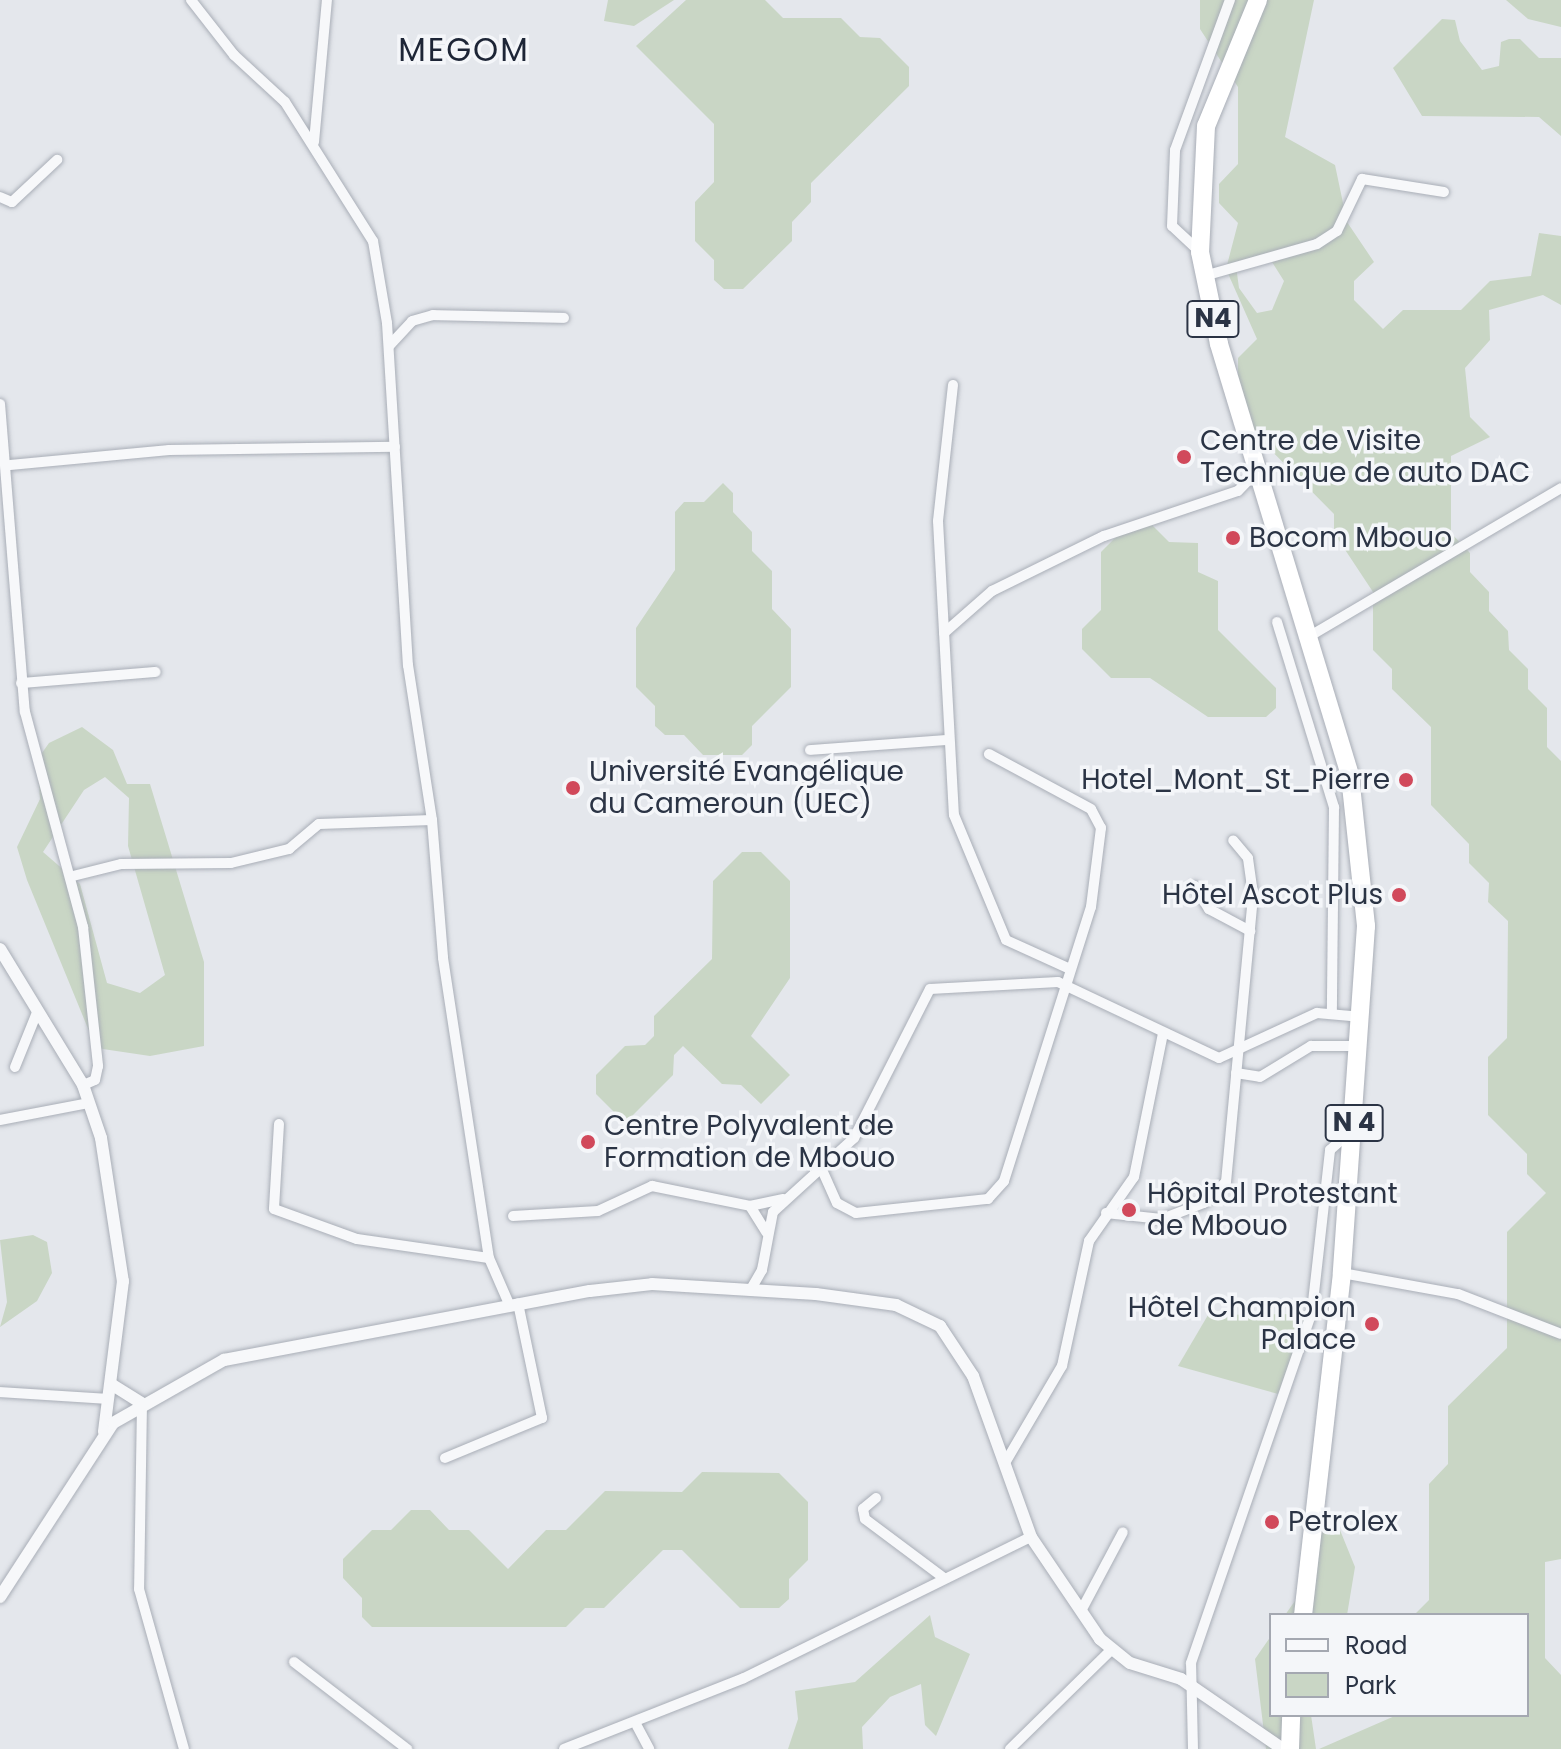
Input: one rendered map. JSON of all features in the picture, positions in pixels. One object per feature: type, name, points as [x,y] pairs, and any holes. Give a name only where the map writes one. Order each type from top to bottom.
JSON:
[{"type":"highway","name":"N4","points":[[1258,0],[1206,126],[1200,252],[1204,276],[1259,469],[1310,636]]},
{"type":"highway","name":"N 4","points":[[1303,1613],[1342,1273],[1364,1017],[1360,832],[1310,636]]},
{"type":"highway","points":[[1290,1749],[1291,1717]]},
{"type":"street","points":[[191,0],[314,142],[373,241],[389,346],[408,665],[432,820],[443,958],[489,1258],[514,1304],[542,1418],[445,1458]]},
{"type":"street","points":[[314,142],[327,0]]},
{"type":"street","points":[[1200,252],[1172,226],[1175,150],[1230,0]]},
{"type":"street","points":[[0,197],[12,202],[57,160]]},
{"type":"street","points":[[1204,276],[1317,244],[1337,231],[1362,179],[1444,192]]},
{"type":"street","points":[[389,346],[412,321],[433,315],[564,318]]},
{"type":"street","points":[[953,385],[938,521],[944,633],[945,740],[954,815],[1001,933],[1070,969]]},
{"type":"street","points":[[0,404],[10,465],[21,683],[73,876],[98,1058],[95,1080],[83,1085]]},
{"type":"street","points":[[10,465],[169,450],[395,447]]},
{"type":"street","points":[[944,633],[992,591],[1104,536],[1238,491],[1259,469]]},
{"type":"street","points":[[1310,636],[1561,488]]},
{"type":"street","points":[[1277,622],[1334,807],[1332,1013]]},
{"type":"street","points":[[21,683],[156,672]]},
{"type":"street","points":[[810,750],[945,740]]},
{"type":"street","points":[[823,1172],[849,1212],[994,1196],[1091,907],[1099,820],[1091,809],[989,754]]},
{"type":"street","points":[[73,876],[121,864],[231,863],[289,849],[319,824],[432,820]]},
{"type":"street","points":[[1106,1213],[1162,1219],[1220,1193],[1250,931],[1252,869],[1233,840]]},
{"type":"street","points":[[1195,886],[1209,909],[1250,931]]},
{"type":"street","points":[[0,949],[83,1085],[89,1103],[123,1265],[103,1433]]},
{"type":"street","points":[[513,1216],[598,1211],[652,1186],[750,1206],[783,1199],[823,1172],[874,1103],[927,991],[1065,984],[1211,1056],[1238,1054],[1309,1015],[1332,1013],[1364,1017]]},
{"type":"street","points":[[15,1067],[38,1010]]},
{"type":"street","points":[[1005,1463],[1062,1366],[1089,1241],[1134,1177],[1163,1033]]},
{"type":"street","points":[[1236,1073],[1260,1077],[1311,1046],[1362,1046]]},
{"type":"street","points":[[0,1120],[89,1103]]},
{"type":"street","points":[[279,1124],[274,1209],[357,1239],[489,1258]]},
{"type":"street","points":[[1193,1749],[1192,1686],[1206,1609],[1311,1313],[1330,1150],[1353,1129]]},
{"type":"street","points":[[751,1289],[762,1270],[766,1232],[783,1199]]},
{"type":"street","points":[[750,1206],[766,1232]]},
{"type":"street","points":[[762,1270],[777,1290]]},
{"type":"street","points":[[1342,1273],[1458,1294],[1561,1334]]},
{"type":"street","points":[[0,1597],[103,1433],[142,1403],[244,1354],[514,1304],[652,1284],[777,1290],[896,1305],[932,1319],[973,1376],[1031,1537],[1111,1650],[1192,1686],[1283,1749]]},
{"type":"street","points":[[111,1384],[142,1403]]},
{"type":"street","points":[[0,1392],[108,1399]]},
{"type":"street","points":[[142,1403],[139,1589],[146,1634],[184,1749]]},
{"type":"street","points":[[876,1498],[863,1509],[865,1519],[944,1578]]},
{"type":"street","points":[[1081,1611],[1123,1532]]},
{"type":"street","points":[[564,1749],[637,1726],[1031,1537]]},
{"type":"street","points":[[1010,1749],[1111,1650]]},
{"type":"street","points":[[294,1662],[407,1749]]},
{"type":"street","points":[[637,1726],[649,1749]]},
{"type":"green space","points":[[608,0],[674,0],[634,26],[604,21]]},
{"type":"green space","points":[[686,0],[765,0],[783,18],[841,18],[860,37],[880,38],[909,67],[909,86],[811,183],[811,202],[792,222],[792,241],[743,289],[724,289],[714,280],[714,260],[695,241],[695,202],[714,182],[714,124],[636,46]]},
{"type":"green space","points":[[1200,0],[1314,0],[1285,137],[1335,165],[1347,222],[1374,262],[1354,281],[1354,300],[1383,329],[1403,310],[1461,310],[1490,281],[1531,276],[1539,233],[1561,236],[1561,305],[1543,295],[1489,310],[1490,340],[1465,368],[1470,417],[1490,437],[1451,456],[1451,533],[1470,553],[1470,572],[1489,592],[1489,611],[1508,631],[1509,650],[1528,669],[1528,689],[1547,708],[1547,747],[1561,761],[1561,1559],[1545,1562],[1545,1658],[1561,1675],[1561,1749],[1319,1749],[1392,1717],[1529,1717],[1529,1613],[1416,1613],[1429,1600],[1429,1484],[1448,1464],[1448,1406],[1507,1348],[1507,1232],[1546,1193],[1527,1174],[1527,1154],[1488,1115],[1488,1057],[1507,1038],[1508,921],[1488,902],[1489,883],[1469,863],[1469,844],[1431,805],[1431,727],[1392,689],[1392,669],[1373,650],[1373,592],[1334,533],[1334,514],[1238,417],[1238,358],[1257,339],[1226,269],[1238,223],[1219,203],[1219,184],[1238,164],[1238,87],[1200,29]],"holes":[[[1257,257],[1272,262],[1284,281],[1272,310],[1257,313],[1239,288],[1236,266]]]},
{"type":"green space","points":[[1506,0],[1561,0],[1561,27],[1528,19]]},
{"type":"green space","points":[[1442,19],[1455,20],[1460,41],[1482,70],[1499,66],[1501,42],[1509,39],[1520,39],[1539,58],[1561,58],[1561,136],[1539,117],[1422,116],[1393,68]]},
{"type":"green space","points":[[723,483],[733,493],[733,512],[752,532],[752,551],[772,571],[772,609],[791,629],[791,687],[752,726],[752,745],[742,755],[703,755],[684,735],[665,735],[655,726],[655,706],[636,687],[636,628],[675,570],[675,512],[684,502],[704,502]]},
{"type":"green space","points":[[1130,523],[1150,523],[1169,542],[1198,543],[1198,572],[1218,581],[1218,630],[1276,688],[1276,708],[1266,717],[1208,717],[1150,678],[1111,678],[1082,649],[1082,629],[1101,610],[1101,552]]},
{"type":"green space","points":[[82,727],[113,750],[127,784],[150,784],[204,962],[204,1046],[150,1056],[96,1048],[27,880],[17,847],[40,799],[37,760],[49,743]],"holes":[[[105,777],[129,798],[128,846],[165,975],[140,993],[107,983],[80,884],[43,852],[84,790]]]},
{"type":"green space","points":[[742,852],[761,852],[790,881],[790,978],[751,1036],[790,1075],[761,1104],[741,1085],[722,1084],[683,1046],[674,1055],[673,1075],[625,1123],[596,1094],[596,1075],[625,1046],[645,1045],[654,1036],[654,1016],[712,959],[713,881]]},
{"type":"green space","points":[[33,1235],[47,1242],[52,1273],[37,1301],[0,1327],[7,1302],[0,1240]]},
{"type":"green space","points":[[1307,1314],[1278,1394],[1178,1366],[1208,1315]]},
{"type":"green space","points":[[702,1472],[779,1473],[808,1502],[808,1560],[789,1579],[789,1599],[779,1608],[740,1608],[682,1550],[663,1550],[604,1608],[585,1608],[566,1627],[372,1627],[362,1617],[362,1598],[343,1578],[343,1559],[372,1530],[391,1530],[411,1510],[430,1510],[449,1530],[469,1530],[508,1569],[546,1530],[566,1530],[605,1491],[682,1492]]},
{"type":"green space","points":[[1315,1527],[1340,1530],[1355,1567],[1347,1613],[1286,1613],[1307,1584]]},
{"type":"green space","points":[[930,1615],[935,1637],[970,1654],[936,1736],[925,1725],[921,1684],[890,1697],[862,1727],[863,1749],[788,1749],[798,1719],[795,1691],[855,1682]]},
{"type":"green space","points":[[1269,1639],[1269,1717],[1311,1717],[1316,1749],[1266,1749],[1255,1659]]},
{"type":"place","name":"Centre de Visite Technique de auto DAC","points":[[1184,457]]},
{"type":"place","name":"Bocom Mbouo","points":[[1233,538]]},
{"type":"place","name":"Hotel_Mont_St_Pierre","points":[[1406,780]]},
{"type":"place","name":"Université Evangélique du Cameroun (UEC)","points":[[573,788]]},
{"type":"place","name":"Hôtel Ascot Plus","points":[[1399,895]]},
{"type":"place","name":"Centre Polyvalent de Formation de Mbouo","points":[[588,1142]]},
{"type":"place","name":"Hôpital Protestant de Mbouo","points":[[1129,1210]]},
{"type":"place","name":"Hôtel Champion Palace","points":[[1372,1324]]},
{"type":"place","name":"Petrolex","points":[[1272,1522]]},
{"type":"district","name":"MEGOM","points":[[464,50]]}]
